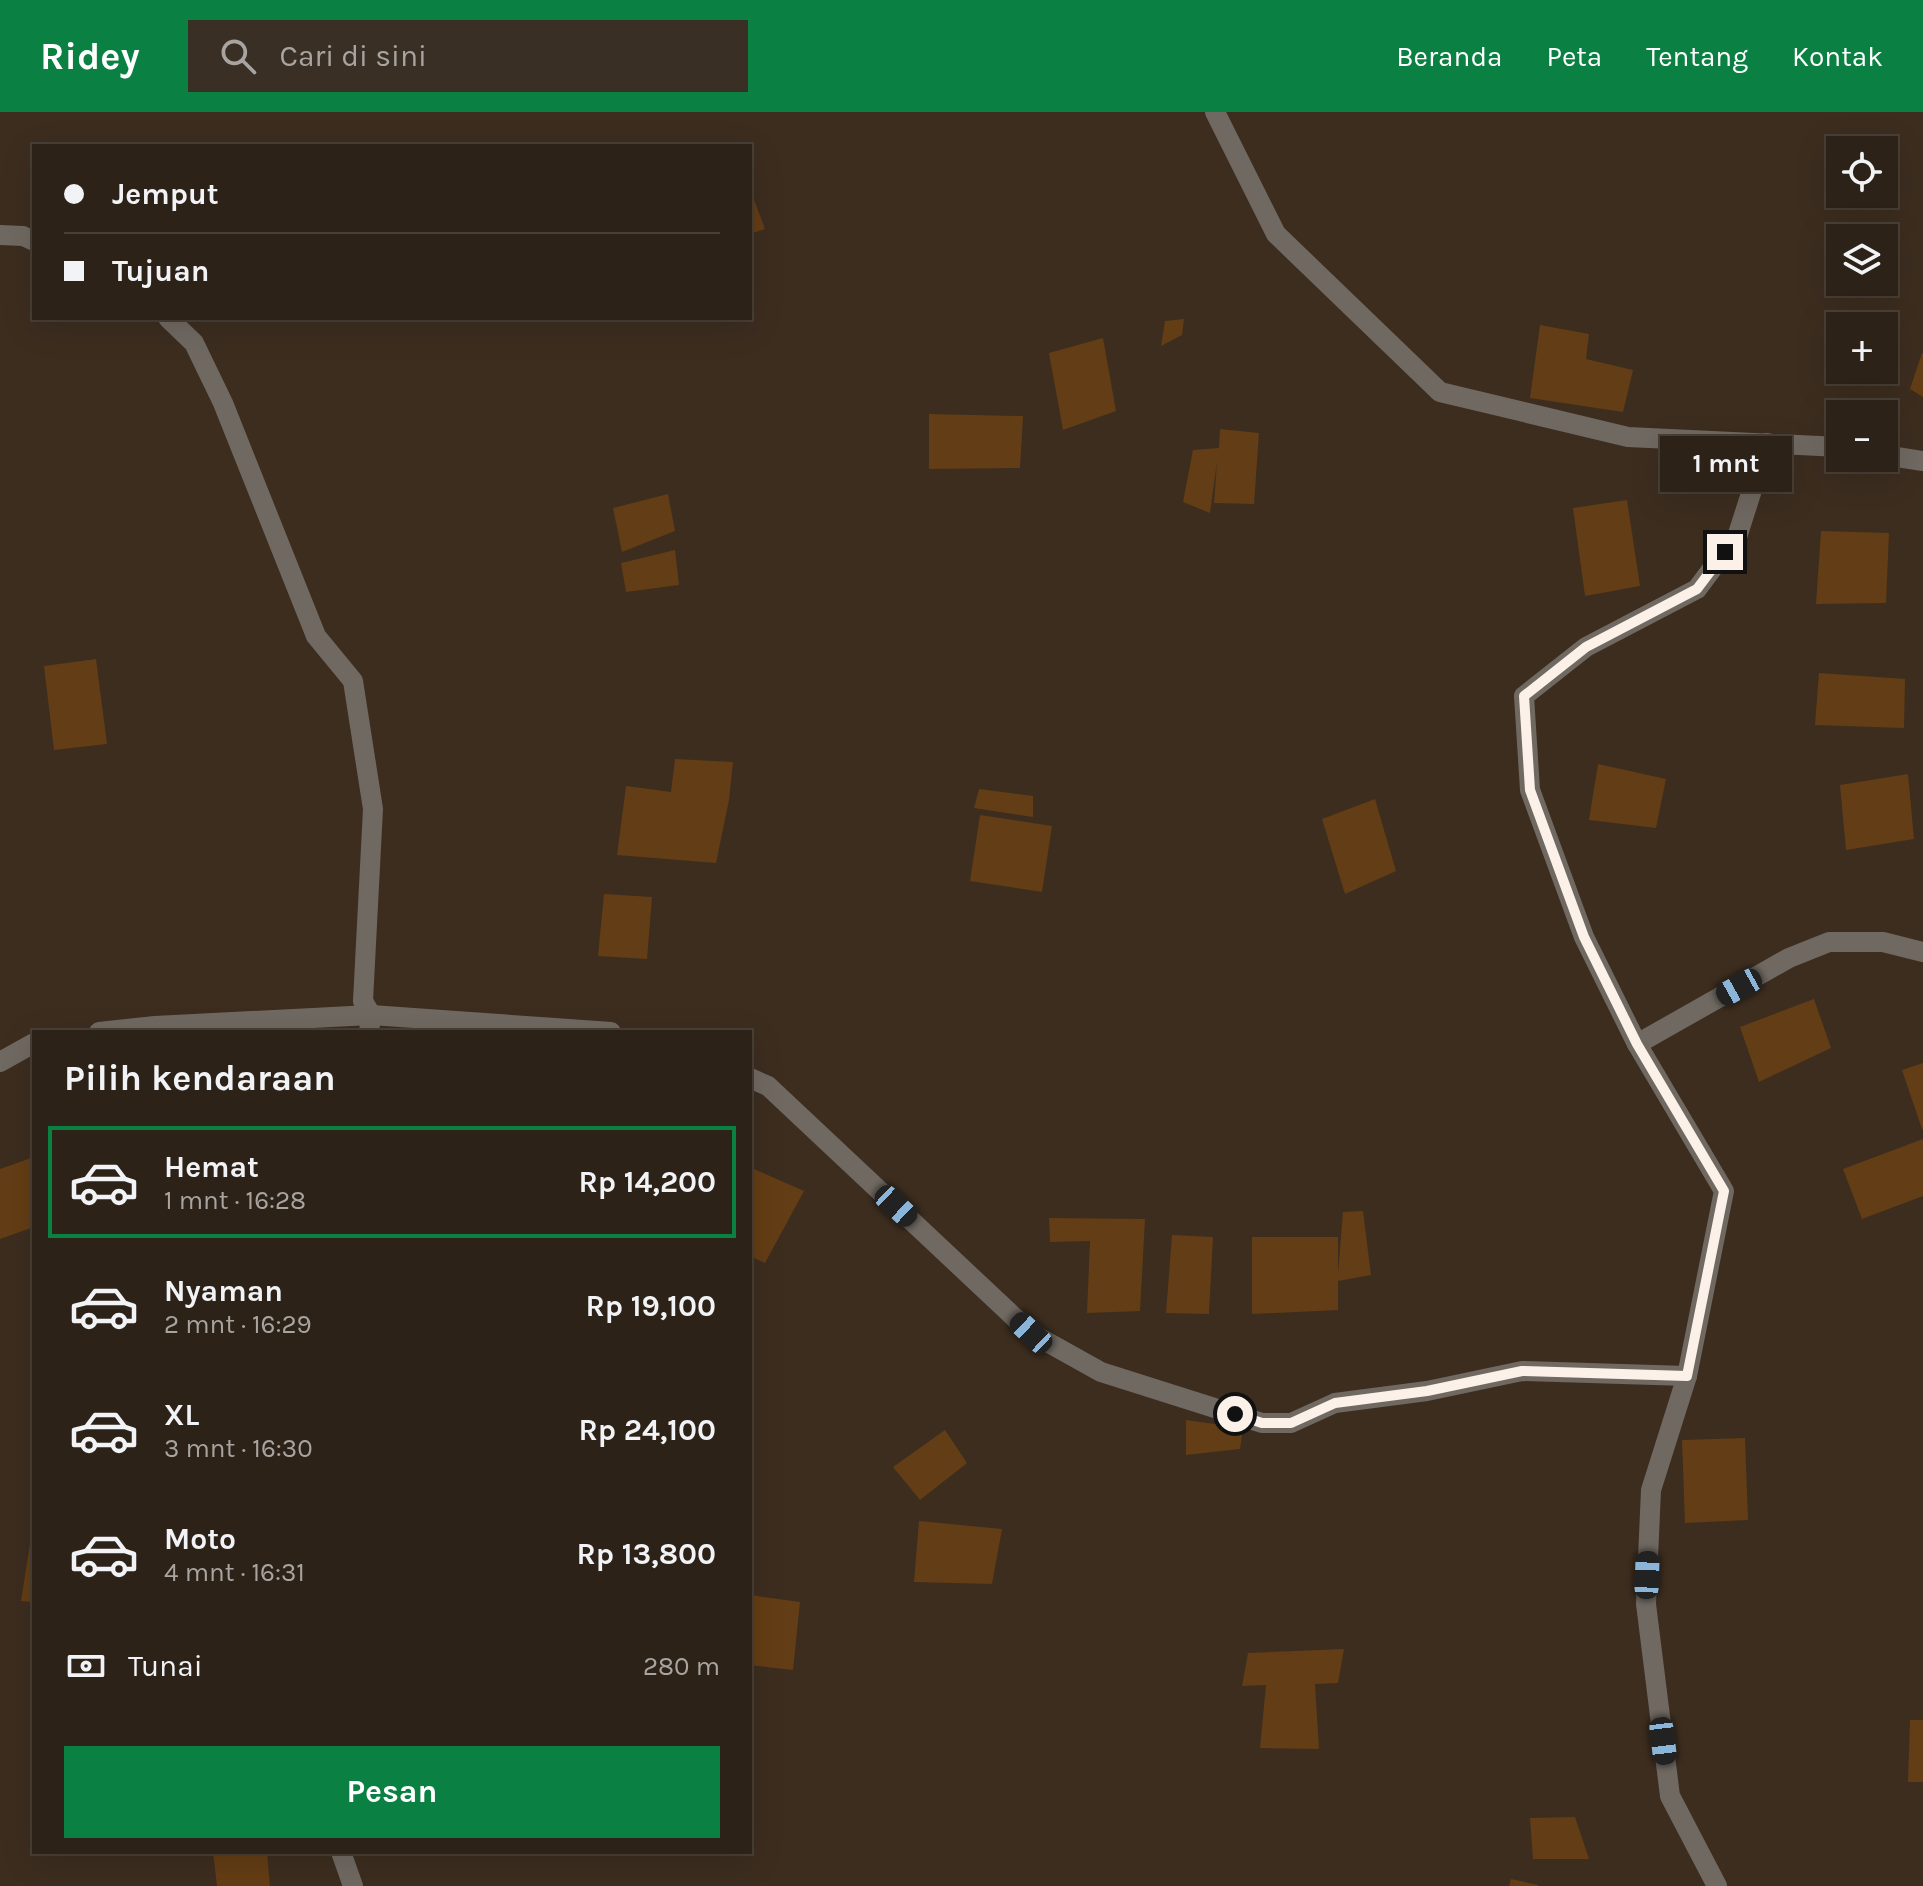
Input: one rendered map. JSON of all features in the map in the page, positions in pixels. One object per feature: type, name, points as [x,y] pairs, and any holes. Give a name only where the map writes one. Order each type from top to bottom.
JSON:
[{"type":"street","points":[[1215,112],[1276,234],[1440,392],[1628,437],[1826,446]]},
{"type":"street","points":[[0,235],[23,236],[32,240]]},
{"type":"street","points":[[170,320],[194,343],[223,403],[316,636],[353,681],[373,809],[363,1001],[370,1024]]},
{"type":"street","points":[[1717,1886],[1670,1796],[1646,1604],[1651,1490],[1687,1376],[1724,1191],[1637,1044],[1584,937],[1530,790],[1524,696],[1586,647],[1697,589],[1738,534],[1767,443]]},
{"type":"street","points":[[1898,457],[1923,461]]},
{"type":"street","points":[[1637,1044],[1789,958],[1829,942],[1883,942],[1923,952]]},
{"type":"street","points":[[118,1030],[155,1026],[370,1024],[602,1030]]},
{"type":"street","points":[[0,1062],[32,1044]]},
{"type":"street","points":[[752,1079],[768,1086],[1031,1333],[1101,1372],[1262,1423],[1291,1423],[1335,1403],[1427,1391],[1522,1371],[1687,1376]]},
{"type":"street","points":[[342,1854],[353,1886]]},
{"type":"building","points":[[752,194],[765,229],[752,233]]},
{"type":"building","points":[[1184,319],[1182,335],[1161,346],[1165,321]]},
{"type":"building","points":[[1540,325],[1589,334],[1586,359],[1633,370],[1623,412],[1530,398]]},
{"type":"building","points":[[1103,338],[1116,411],[1063,430],[1049,353]]},
{"type":"building","points":[[1923,353],[1923,397],[1910,389]]},
{"type":"building","points":[[929,414],[1023,416],[1020,468],[929,469]]},
{"type":"building","points":[[1220,429],[1259,433],[1254,504],[1214,503],[1217,462],[1210,513],[1183,502],[1193,450],[1219,448]]},
{"type":"building","points":[[668,494],[675,531],[622,552],[613,508]]},
{"type":"building","points":[[1627,500],[1640,586],[1585,596],[1573,508]]},
{"type":"building","points":[[1821,531],[1889,533],[1886,603],[1816,604]]},
{"type":"building","points":[[675,550],[679,585],[626,592],[621,563]]},
{"type":"building","points":[[96,659],[107,744],[54,750],[44,666]]},
{"type":"building","points":[[1819,673],[1905,679],[1904,728],[1815,725]]},
{"type":"building","points":[[675,759],[733,762],[716,863],[617,855],[626,786],[671,792]]},
{"type":"building","points":[[1598,764],[1666,779],[1656,828],[1589,820]]},
{"type":"building","points":[[1908,774],[1914,839],[1846,850],[1840,785]]},
{"type":"building","points":[[979,789],[1033,796],[1033,817],[974,808]]},
{"type":"building","points":[[1375,799],[1396,871],[1345,894],[1322,819]]},
{"type":"building","points":[[980,815],[1052,826],[1042,892],[970,881]]},
{"type":"building","points":[[604,894],[652,897],[647,959],[598,956]]},
{"type":"building","points":[[1814,999],[1831,1048],[1759,1082],[1740,1027]]},
{"type":"building","points":[[1923,1063],[1923,1129],[1922,1129],[1902,1070]]},
{"type":"building","points":[[1923,1139],[1923,1196],[1862,1219],[1843,1169]]},
{"type":"building","points":[[32,1158],[32,1228],[0,1239],[0,1169]]},
{"type":"building","points":[[754,1169],[804,1191],[765,1263],[752,1257]]},
{"type":"building","points":[[1363,1211],[1371,1275],[1338,1281],[1338,1310],[1252,1314],[1252,1237],[1338,1237],[1338,1274],[1343,1212]]},
{"type":"building","points":[[1049,1218],[1145,1219],[1140,1311],[1087,1313],[1090,1241],[1050,1242]]},
{"type":"building","points":[[1172,1235],[1213,1237],[1209,1314],[1166,1313]]},
{"type":"building","points":[[1186,1420],[1243,1428],[1240,1449],[1186,1455]]},
{"type":"building","points":[[945,1430],[967,1463],[920,1500],[893,1467]]},
{"type":"building","points":[[1745,1438],[1748,1520],[1685,1523],[1682,1440]]},
{"type":"building","points":[[919,1521],[1002,1529],[992,1584],[914,1582]]},
{"type":"building","points":[[32,1531],[32,1602],[21,1601]]},
{"type":"building","points":[[752,1595],[800,1602],[793,1670],[752,1665]]},
{"type":"building","points":[[1344,1649],[1338,1683],[1315,1684],[1319,1749],[1260,1748],[1266,1685],[1242,1686],[1248,1653]]},
{"type":"building","points":[[1910,1720],[1923,1720],[1923,1782],[1908,1782]]},
{"type":"building","points":[[1575,1817],[1589,1859],[1533,1859],[1530,1818]]},
{"type":"building","points":[[213,1854],[267,1854],[270,1886],[217,1886]]},
{"type":"building","points":[[1511,1879],[1538,1885],[1538,1886],[1509,1886]]},
{"type":"route","points":[[1235,1414],[1262,1423],[1291,1423],[1335,1403],[1427,1391],[1522,1371],[1687,1376],[1724,1191],[1637,1044],[1584,937],[1530,790],[1524,696],[1586,647],[1697,589],[1725,552]]}]
